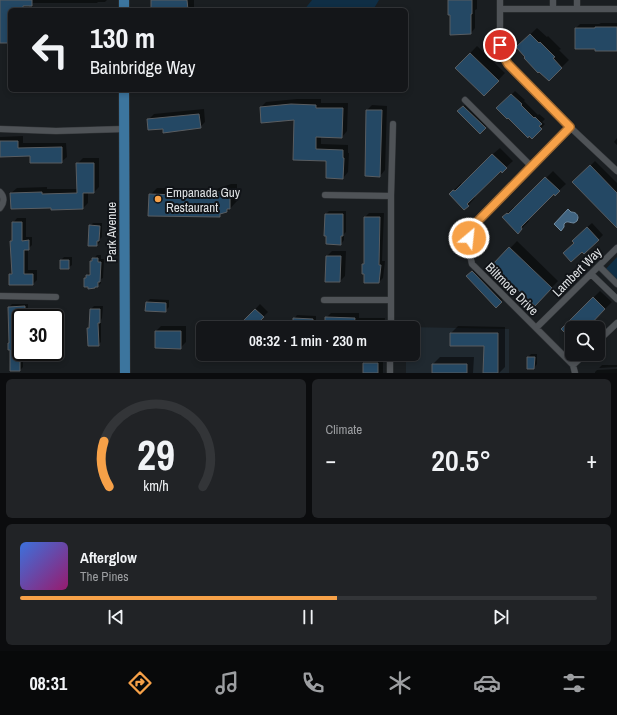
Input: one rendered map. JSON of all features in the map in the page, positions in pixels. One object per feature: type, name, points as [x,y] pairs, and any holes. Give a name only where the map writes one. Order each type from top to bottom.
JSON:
[{"type":"main road","name":"Park Avenue","points":[[124,92],[125,373]]},
{"type":"street","points":[[500,0],[500,45],[502,54],[508,64],[570,127],[617,171]]},
{"type":"street","points":[[553,0],[553,10]]},
{"type":"street","points":[[577,0],[577,9]]},
{"type":"street","points":[[500,9],[617,9]]},
{"type":"street","points":[[465,100],[531,166]]},
{"type":"street","points":[[390,321],[392,124]]},
{"type":"street","name":"Biltmore Drive","points":[[570,127],[473,226],[469,238],[468,250],[472,264],[573,365]]},
{"type":"street","points":[[0,129],[56,131],[124,129]]},
{"type":"street","points":[[0,192],[2,193],[3,198],[3,203],[0,208]]},
{"type":"street","points":[[325,195],[391,196]]},
{"type":"street","name":"Lambert Way","points":[[536,328],[617,248]]},
{"type":"street","points":[[599,266],[617,284]]},
{"type":"street","points":[[591,274],[617,299]]},
{"type":"street","points":[[0,296],[56,297]]},
{"type":"street","points":[[324,300],[391,300]]},
{"type":"street","points":[[605,334],[617,322]]},
{"type":"street","points":[[390,361],[390,373]]},
{"type":"street","points":[[575,373],[573,365],[577,361]]},
{"type":"shaded area","points":[[312,0],[379,0],[374,8],[306,8]]},
{"type":"shaded area","points":[[568,209],[571,212],[574,212],[578,218],[574,223],[565,223],[561,231],[554,224]]},
{"type":"shaded area","points":[[617,257],[617,286],[603,272]]},
{"type":"shaded area","points":[[420,327],[509,329],[509,373],[406,373],[406,361],[420,361]]},
{"type":"building","points":[[0,0],[32,0],[32,6],[23,6],[23,8],[8,8],[8,43],[0,43]]},
{"type":"building","points":[[151,0],[187,0],[188,8],[151,8]]},
{"type":"building","points":[[448,0],[472,0],[471,34],[450,35]]},
{"type":"building","points":[[617,27],[617,51],[575,49],[575,28]]},
{"type":"building","points":[[530,34],[555,57],[553,58],[562,68],[549,81],[539,72],[538,73],[516,47]]},
{"type":"building","points":[[470,53],[499,81],[484,96],[455,68]]},
{"type":"building","points":[[511,94],[534,118],[535,117],[542,124],[539,126],[542,129],[532,139],[529,136],[528,138],[496,108]]},
{"type":"building","points":[[291,104],[316,105],[316,108],[343,108],[342,138],[316,137],[316,149],[343,150],[343,179],[326,178],[326,161],[293,160],[294,120],[261,123],[260,107]]},
{"type":"building","points":[[463,106],[486,128],[480,134],[457,111]]},
{"type":"building","points":[[366,110],[382,110],[380,177],[365,176]]},
{"type":"building","points":[[199,114],[201,128],[163,133],[163,129],[148,130],[147,119]]},
{"type":"building","points":[[0,141],[18,141],[18,148],[62,147],[62,163],[30,163],[30,156],[0,157]]},
{"type":"building","points":[[492,154],[507,168],[502,173],[501,171],[467,204],[469,206],[464,210],[449,194],[453,190],[455,191]]},
{"type":"building","points":[[76,163],[94,163],[94,193],[83,193],[83,209],[11,209],[10,193],[77,193]]},
{"type":"building","points":[[590,165],[617,193],[617,228],[572,182]]},
{"type":"building","points":[[545,177],[560,191],[555,196],[554,194],[521,227],[522,229],[518,234],[502,217],[507,213],[508,214]]},
{"type":"building","points":[[223,190],[230,190],[230,209],[227,209],[227,212],[220,214],[220,217],[148,216],[149,194],[208,196]]},
{"type":"building","points":[[325,214],[343,214],[343,236],[341,236],[341,245],[326,244],[326,236],[324,236]]},
{"type":"building","points":[[364,217],[380,217],[379,265],[381,265],[379,283],[364,283],[362,264],[364,264]]},
{"type":"building","points":[[12,222],[22,222],[22,241],[29,240],[29,250],[24,250],[24,274],[33,274],[33,285],[9,285],[9,274],[12,274],[10,241],[12,241]]},
{"type":"building","points":[[89,225],[100,226],[99,241],[97,241],[97,246],[88,246]]},
{"type":"building","points":[[587,227],[599,240],[584,254],[582,252],[571,262],[563,253],[574,243],[572,241]]},
{"type":"building","points":[[509,247],[552,288],[535,306],[492,265]]},
{"type":"building","points":[[326,256],[341,256],[340,282],[325,282]]},
{"type":"building","points":[[92,258],[98,258],[98,262],[101,262],[100,282],[98,282],[98,287],[88,289],[88,287],[84,287],[84,278],[86,278],[86,275],[90,275],[90,261],[92,261]]},
{"type":"building","points":[[60,260],[69,260],[69,269],[60,269]]},
{"type":"building","points":[[472,271],[502,302],[496,308],[466,276]]},
{"type":"building","points":[[593,297],[605,309],[594,321],[569,321]]},
{"type":"building","points":[[146,302],[166,303],[166,312],[145,311]]},
{"type":"building","points":[[25,306],[25,309],[12,309],[12,361],[20,361],[20,371],[10,371],[10,350],[8,350],[8,307]]},
{"type":"building","points":[[90,309],[100,309],[100,323],[98,323],[99,346],[88,346],[87,328],[89,328]]},
{"type":"building","points":[[255,309],[264,317],[260,321],[243,321]]},
{"type":"building","points":[[325,317],[355,318],[355,321],[325,321]]},
{"type":"building","points":[[293,318],[313,319],[313,321],[293,321]]},
{"type":"building","points":[[565,325],[565,333],[561,329]]},
{"type":"building","points":[[155,331],[181,331],[181,349],[155,348]]},
{"type":"building","points":[[450,333],[498,333],[498,373],[483,373],[484,346],[450,346]]},
{"type":"building","points":[[527,357],[535,357],[534,369],[527,369]]},
{"type":"building","points":[[363,363],[378,363],[378,373],[363,373]]},
{"type":"building","points":[[432,364],[467,364],[467,373],[432,373]]},
{"type":"place","name":"Empanada Guy Restaurant","points":[[158,199]]},
{"type":"route","points":[[469,238],[473,226],[570,127],[508,64],[502,54],[500,45]]}]
